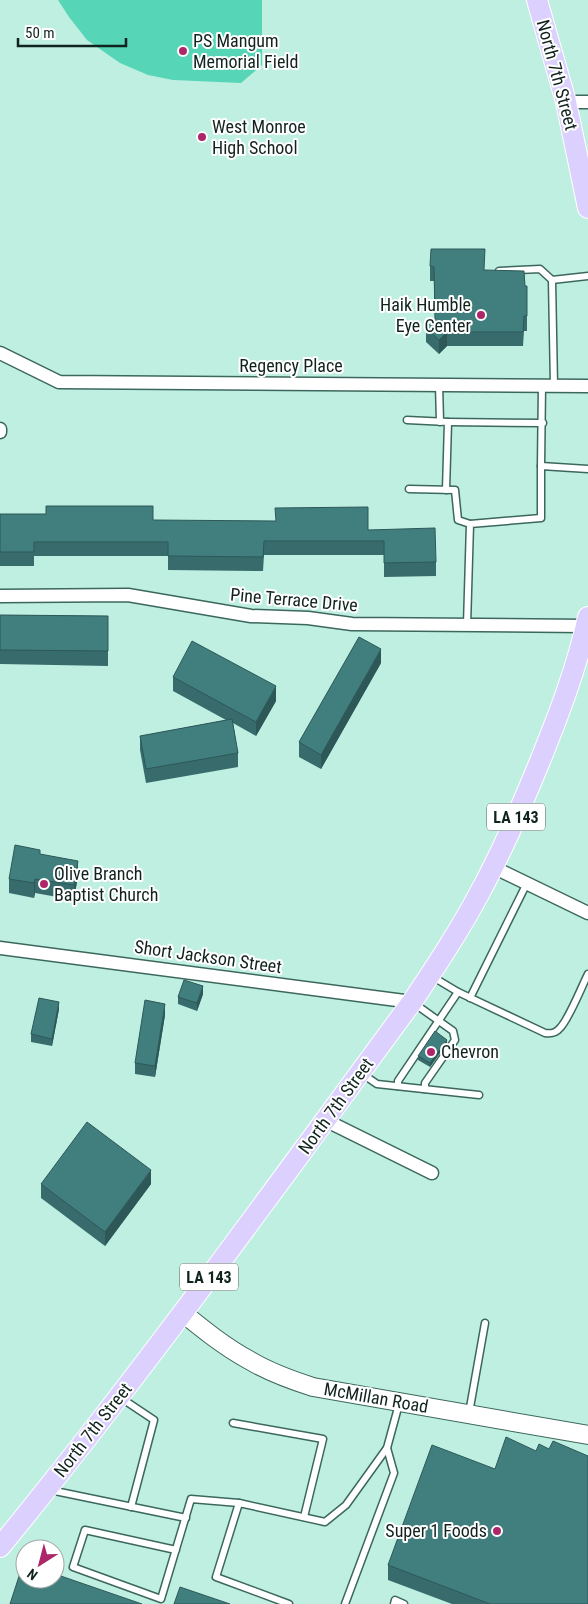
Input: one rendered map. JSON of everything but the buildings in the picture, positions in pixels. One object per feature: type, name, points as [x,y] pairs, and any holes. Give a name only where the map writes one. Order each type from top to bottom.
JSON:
[{"type":"main road","name":"North 7th Street","points":[[537,0],[566,102],[586,189],[588,208]]},
{"type":"main road","name":"North 7th Street","points":[[0,1547],[183,1313],[430,975],[494,867],[559,715],[586,633]]},
{"type":"street","points":[[566,102],[588,102]]},
{"type":"street","name":"Regency Place","points":[[0,353],[58,382],[588,386]]},
{"type":"street","name":"Pine Terrace Drive","points":[[0,596],[128,595],[251,616],[308,618],[352,624],[468,625],[586,633]]},
{"type":"street","points":[[494,867],[588,913]]},
{"type":"street","name":"Short Jackson Street","points":[[0,948],[412,1002]]},
{"type":"street","points":[[325,1120],[432,1173]]},
{"type":"street","name":"McMillan Road","points":[[183,1313],[248,1360],[283,1377],[313,1387],[588,1435]]},
{"type":"lane","points":[[493,272],[540,269],[552,280],[588,276]]},
{"type":"lane","points":[[409,489],[455,490],[458,520],[470,524],[541,518],[543,423],[548,385],[552,280]]},
{"type":"lane","points":[[439,384],[440,422]]},
{"type":"lane","points":[[407,420],[543,423]]},
{"type":"lane","points":[[446,490],[448,422]]},
{"type":"lane","points":[[542,466],[588,469]]},
{"type":"lane","points":[[468,625],[470,524]]},
{"type":"lane","points":[[470,998],[527,883]]},
{"type":"lane","points":[[430,975],[470,998],[550,1034],[562,1025],[588,974]]},
{"type":"lane","points":[[398,1086],[398,1081],[458,992]]},
{"type":"lane","points":[[412,1002],[453,1031],[455,1040],[425,1083],[425,1088]]},
{"type":"lane","points":[[360,1073],[377,1084],[479,1095]]},
{"type":"lane","points":[[469,1414],[485,1323]]},
{"type":"lane","points":[[119,1397],[154,1420],[131,1507]]},
{"type":"lane","points":[[176,1550],[85,1530],[73,1567],[161,1599],[186,1518],[191,1499],[239,1503],[325,1522],[346,1505],[387,1448],[400,1402]]},
{"type":"lane","points":[[233,1423],[323,1438],[304,1517]]},
{"type":"lane","points":[[345,1604],[394,1473],[387,1448]]},
{"type":"lane","points":[[47,1489],[186,1518]]},
{"type":"lane","points":[[239,1503],[216,1578],[290,1604]]},
{"type":"lane","points":[[394,1604],[395,1600],[404,1604]]},
{"type":"green space","name":"PS Mangum Memorial Field","points":[[58,0],[262,0],[262,65],[241,83],[173,80],[148,75],[120,63],[87,40]]},
{"type":"place","name":"PS Mangum Memorial Field","points":[[183,51]]},
{"type":"place","name":"West Monroe High School","points":[[202,137]]},
{"type":"place","name":"Haik Humble Eye Center","points":[[481,315]]},
{"type":"place","name":"Olive Branch Baptist Church","points":[[44,884]]},
{"type":"place","name":"Chevron","points":[[431,1052]]},
{"type":"place","name":"Super 1 Foods","points":[[497,1531]]}]
